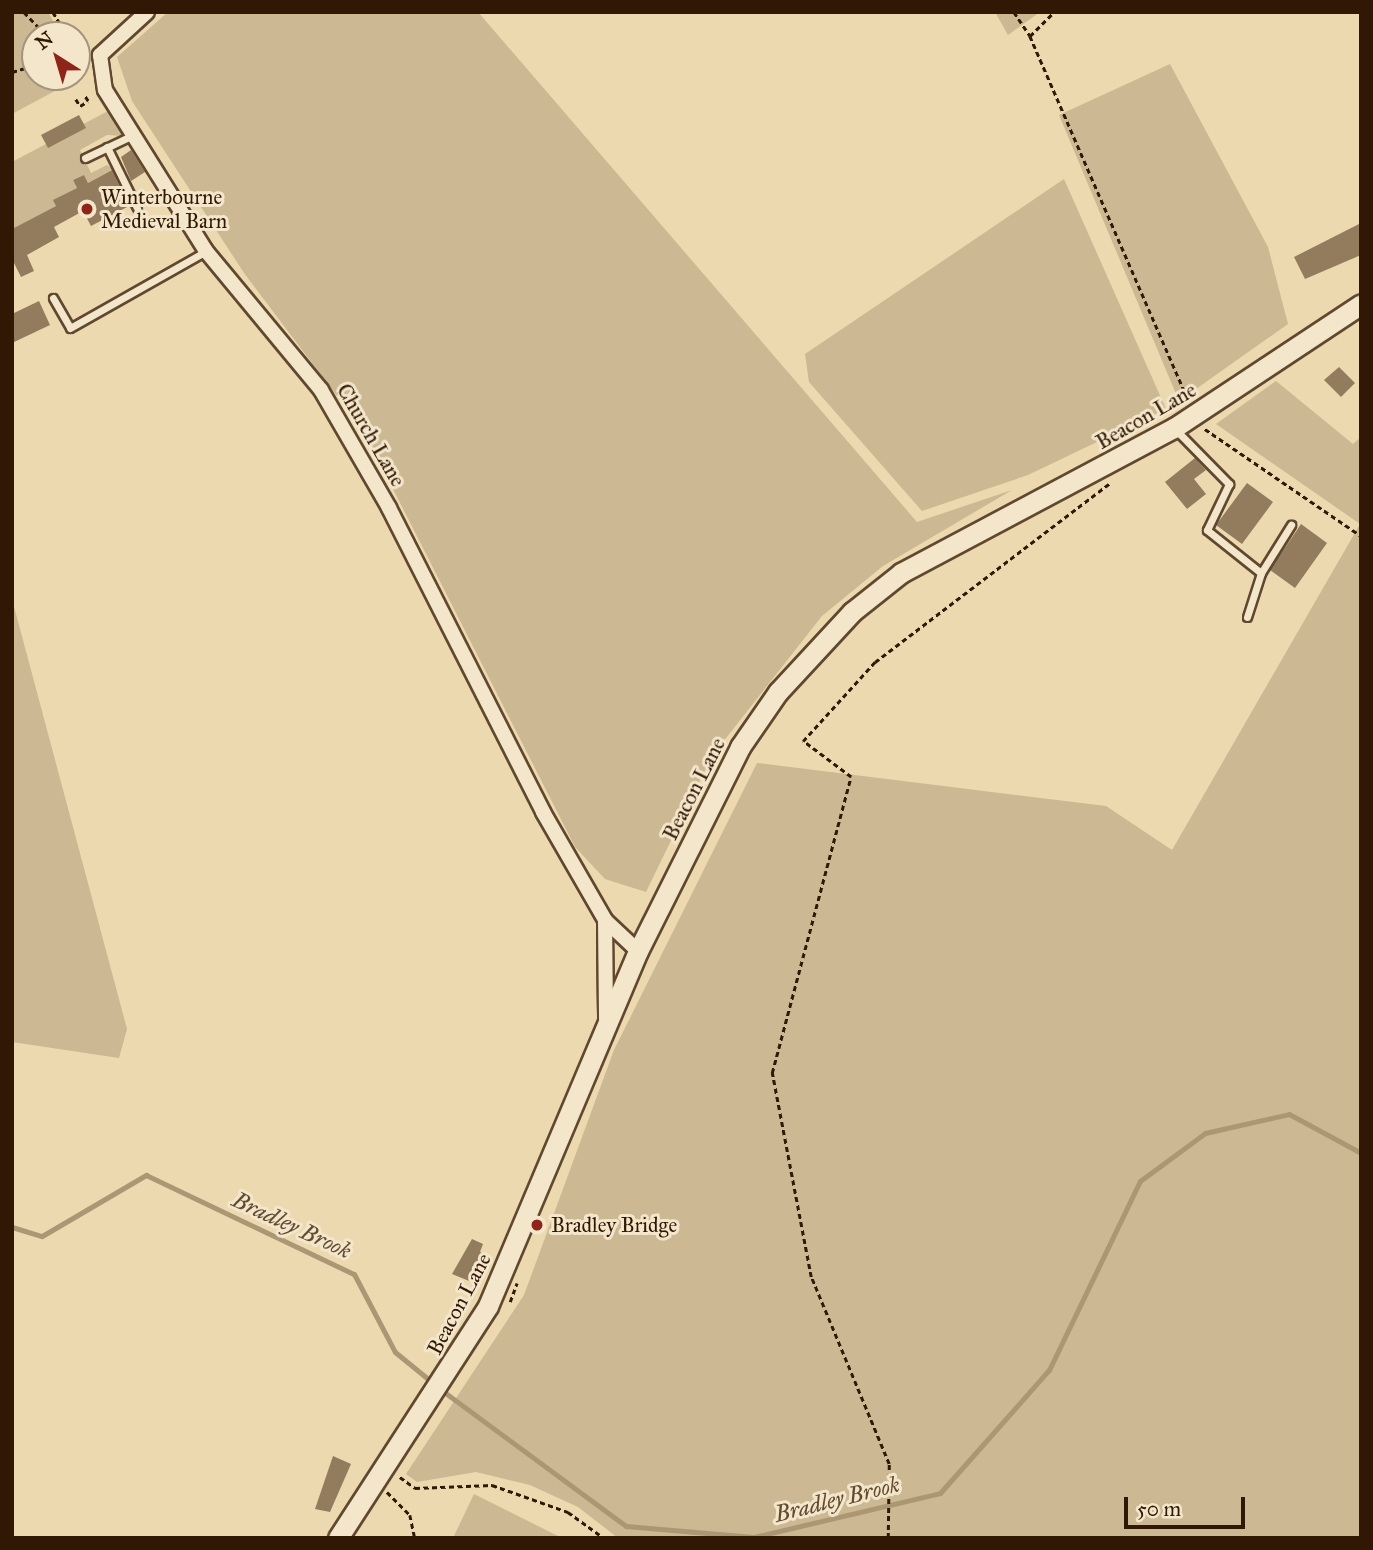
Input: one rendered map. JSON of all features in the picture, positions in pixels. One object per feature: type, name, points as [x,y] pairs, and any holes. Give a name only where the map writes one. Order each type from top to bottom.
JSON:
[{"type":"main road","name":"Beacon Lane","points":[[338,1538],[449,1372],[511,1257],[606,1021],[638,951],[740,747],[778,692],[852,612],[943,547],[1174,428],[1361,304]]},
{"type":"street","name":"Church Lane","points":[[147,12],[105,46],[97,66],[133,135],[206,251],[321,390],[605,920],[638,951]]},
{"type":"street","name":"Church Lane","points":[[605,920],[606,1021]]},
{"type":"lane","points":[[85,158],[133,135]]},
{"type":"lane","points":[[107,147],[137,208]]},
{"type":"lane","points":[[53,298],[70,328],[206,251]]},
{"type":"lane","points":[[1174,428],[1229,484],[1205,524],[1207,530],[1261,573]]},
{"type":"lane","points":[[1247,617],[1261,573],[1291,525]]},
{"type":"path","points":[[1014,12],[1030,36],[1195,415],[1208,432],[1361,536]]},
{"type":"path","points":[[1030,36],[1054,12]]},
{"type":"path","points":[[76,99],[80,106],[88,101],[84,95]]},
{"type":"path","points":[[888,1538],[889,1464],[811,1277],[772,1073],[851,777],[803,741],[876,662],[1110,483]]},
{"type":"path","points":[[506,1311],[517,1272]]},
{"type":"path","points":[[396,1475],[415,1488],[492,1485],[533,1497],[604,1538]]},
{"type":"path","points":[[402,1505],[415,1538]]},
{"type":"shaded area","points":[[12,12],[48,12],[53,21],[21,21],[21,91],[55,91],[12,114]]},
{"type":"shaded area","points":[[168,12],[478,12],[917,522],[1012,490],[883,566],[822,616],[712,756],[646,892],[605,879],[575,847],[364,432],[244,273],[132,101],[117,57]]},
{"type":"shaded area","points":[[995,12],[1040,12],[1008,35]]},
{"type":"shaded area","points":[[1170,64],[1268,247],[1288,324],[1179,401],[1059,115]]},
{"type":"shaded area","points":[[108,111],[124,136],[107,135],[80,150],[91,173],[107,165],[113,169],[88,183],[84,175],[73,180],[77,188],[54,200],[56,206],[14,228],[12,162]]},
{"type":"shaded area","points":[[1064,179],[1166,409],[1028,475],[922,511],[809,382],[805,354]]},
{"type":"shaded area","points":[[1276,381],[1353,444],[1361,437],[1361,1538],[618,1538],[578,1507],[530,1485],[476,1472],[417,1482],[406,1474],[524,1295],[614,1050],[757,763],[1106,806],[1172,850],[1360,524],[1216,424]]},
{"type":"shaded area","points":[[12,599],[127,1029],[119,1058],[12,1042]]},
{"type":"shaded area","points":[[474,1494],[560,1537],[453,1538]]},
{"type":"building","points":[[79,115],[86,128],[48,148],[41,135]]},
{"type":"building","points":[[131,150],[145,172],[131,181],[121,157]]},
{"type":"building","name":"Winterbourne Medieval Barn","points":[[112,170],[129,206],[91,226],[83,211],[54,227],[59,237],[27,255],[34,271],[21,277],[12,259],[12,229],[56,206],[53,200],[77,188],[73,180],[84,175],[88,183]]},
{"type":"building","points":[[1361,223],[1361,255],[1305,279],[1294,257]]},
{"type":"building","points":[[39,301],[50,325],[12,343],[12,314]]},
{"type":"building","points":[[1339,367],[1355,383],[1341,397],[1324,380]]},
{"type":"building","points":[[1195,458],[1206,470],[1194,479],[1206,494],[1187,509],[1165,482]]},
{"type":"building","points":[[1247,483],[1273,502],[1242,544],[1216,525]]},
{"type":"building","points":[[1301,524],[1327,543],[1295,588],[1270,570]]},
{"type":"building","points":[[472,1239],[483,1244],[480,1252],[486,1255],[474,1283],[452,1274]]},
{"type":"building","points":[[333,1456],[351,1464],[330,1512],[315,1509]]},
{"type":"waterway","name":"Bradley Brook","points":[[440,1389],[626,1526],[754,1537],[940,1493],[1049,1370],[1140,1181],[1205,1133],[1289,1114],[1361,1153]]},
{"type":"waterway","name":"Bradley Brook","points":[[12,1227],[42,1236],[146,1175],[354,1274],[395,1352],[433,1383]]},
{"type":"place","name":"Winterbourne Medieval Barn","points":[[87,209]]},
{"type":"place","name":"Bradley Bridge","points":[[537,1225]]}]
